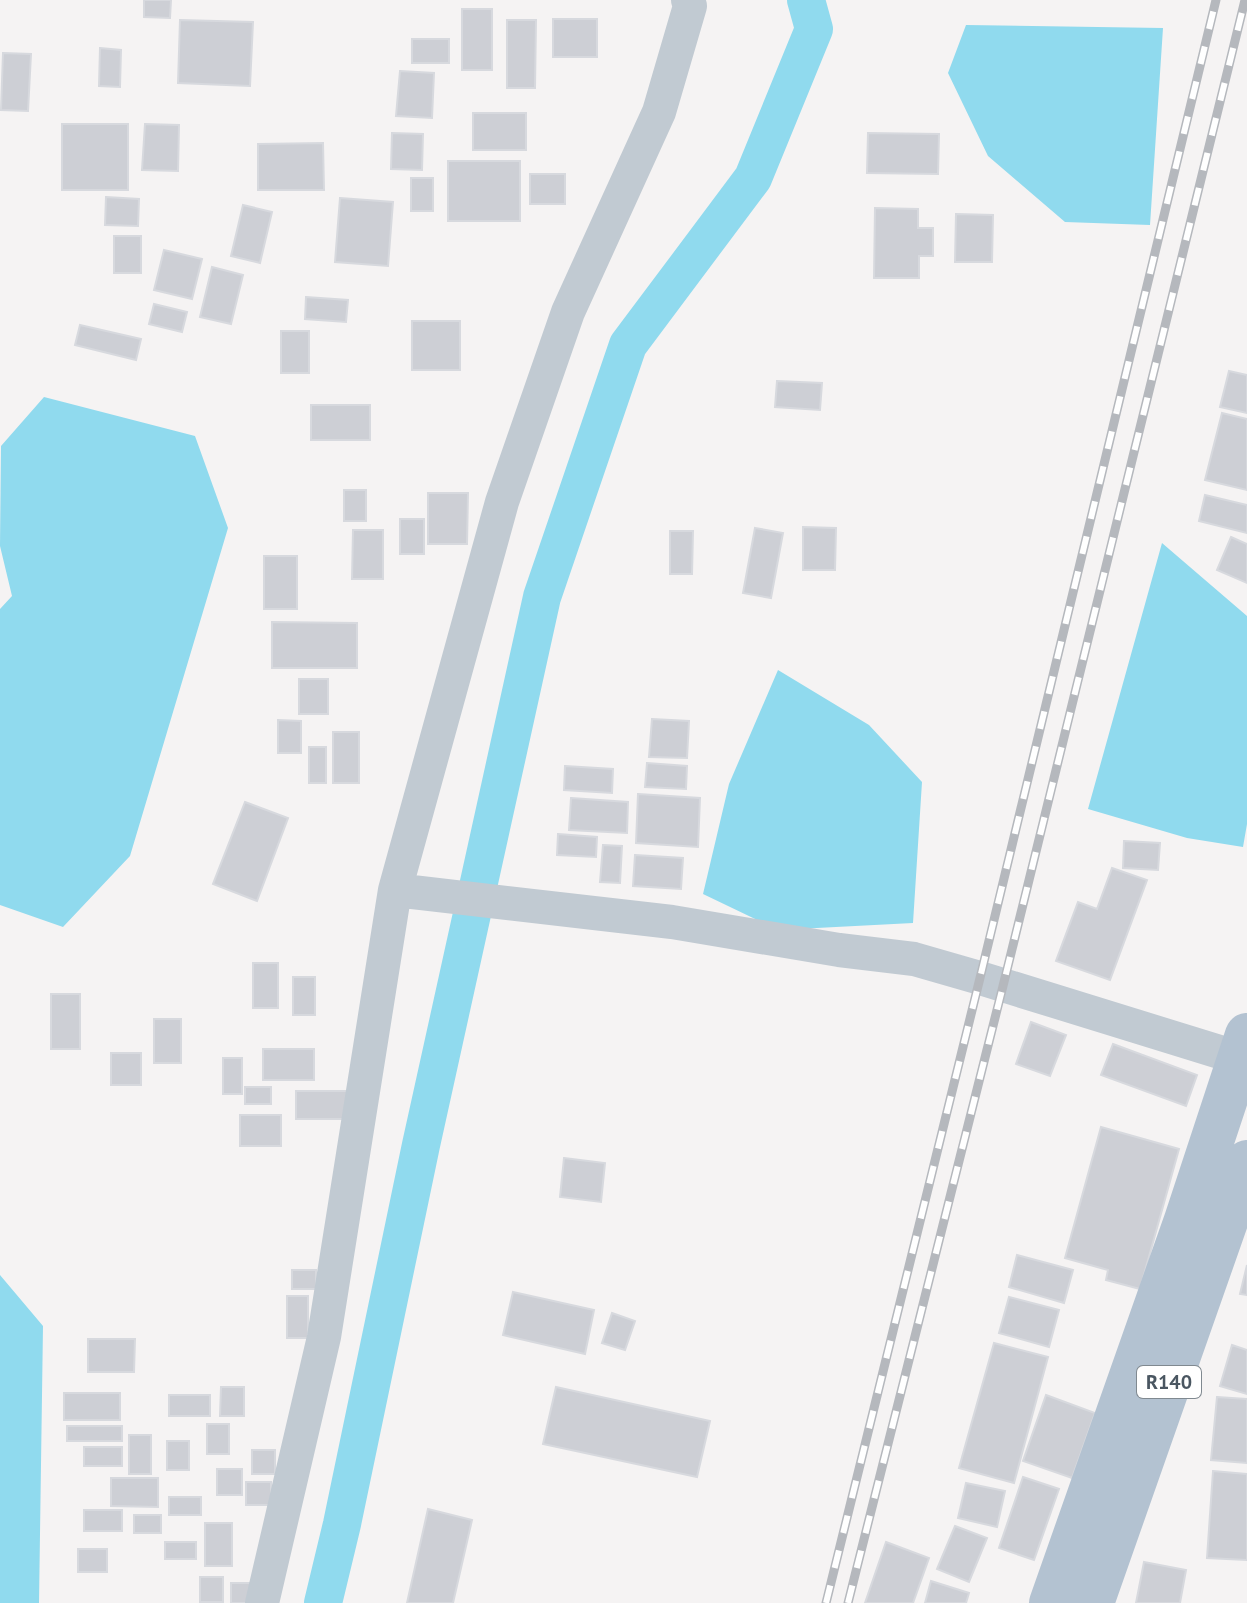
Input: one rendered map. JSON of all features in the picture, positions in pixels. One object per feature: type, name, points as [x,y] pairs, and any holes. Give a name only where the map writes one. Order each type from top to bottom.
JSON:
[{"type":"main road","name":"R140","points":[[1051,1603],[1186,1220],[1243,1047]]},
{"type":"main road","name":"R140","points":[[1092,1603],[1247,1162]]},
{"type":"street","points":[[262,1603],[324,1337],[403,891],[502,502],[568,312],[659,112],[690,6],[688,0]]},
{"type":"street","points":[[403,891],[672,922],[839,950],[914,959],[1243,1047]]},
{"type":"water","points":[[966,25],[1163,28],[1150,225],[1065,222],[988,156],[948,73]]},
{"type":"water","points":[[44,397],[195,436],[228,528],[130,856],[63,927],[0,905],[0,609],[12,596],[0,546],[1,446]]},
{"type":"water","points":[[1162,543],[1247,616],[1247,824],[1243,847],[1187,838],[1088,809]]},
{"type":"water","points":[[778,670],[869,725],[922,782],[913,923],[778,930],[703,894],[729,784]]},
{"type":"water","points":[[0,1275],[43,1326],[39,1603],[0,1603]]},
{"type":"building","points":[[144,0],[171,0],[170,18],[144,17]]},
{"type":"building","points":[[462,9],[492,9],[492,70],[462,70]]},
{"type":"building","points":[[553,19],[597,19],[597,57],[553,57]]},
{"type":"building","points":[[180,20],[253,22],[250,86],[178,83]]},
{"type":"building","points":[[507,20],[536,20],[535,88],[507,88]]},
{"type":"building","points":[[412,39],[449,39],[449,63],[412,63]]},
{"type":"building","points":[[100,48],[121,50],[120,87],[99,86]]},
{"type":"building","points":[[3,53],[31,54],[28,111],[1,110]]},
{"type":"building","points":[[400,71],[434,73],[432,118],[396,116]]},
{"type":"building","points":[[473,113],[526,113],[526,150],[473,150]]},
{"type":"building","points":[[62,124],[128,124],[128,190],[62,190]]},
{"type":"building","points":[[145,124],[179,125],[178,171],[142,170]]},
{"type":"building","points":[[392,133],[423,134],[422,170],[391,169]]},
{"type":"building","points":[[868,133],[939,134],[938,174],[867,173]]},
{"type":"building","points":[[323,143],[324,190],[258,190],[258,144]]},
{"type":"building","points":[[448,161],[520,161],[520,221],[448,221]]},
{"type":"building","points":[[530,174],[565,174],[565,204],[530,204]]},
{"type":"building","points":[[411,178],[433,178],[433,211],[411,211]]},
{"type":"building","points":[[106,197],[139,199],[138,226],[105,225]]},
{"type":"building","points":[[340,198],[393,202],[388,266],[335,262]]},
{"type":"building","points":[[243,205],[272,212],[260,263],[231,256]]},
{"type":"building","points":[[875,208],[918,209],[918,228],[933,228],[933,256],[919,256],[919,278],[874,278]]},
{"type":"building","points":[[956,214],[993,215],[992,262],[955,262]]},
{"type":"building","points":[[114,236],[141,236],[141,273],[114,273]]},
{"type":"building","points":[[164,250],[202,259],[192,299],[154,290]]},
{"type":"building","points":[[212,267],[243,275],[231,324],[200,317]]},
{"type":"building","points":[[306,297],[348,300],[346,322],[305,319]]},
{"type":"building","points":[[154,304],[187,312],[182,332],[149,324]]},
{"type":"building","points":[[412,321],[460,321],[460,370],[412,370]]},
{"type":"building","points":[[80,325],[141,339],[136,360],[75,345]]},
{"type":"building","points":[[281,331],[309,331],[309,373],[281,373]]},
{"type":"building","points":[[1229,371],[1247,375],[1247,413],[1220,407]]},
{"type":"building","points":[[777,381],[822,383],[820,410],[775,407]]},
{"type":"building","points":[[311,405],[370,405],[370,440],[311,440]]},
{"type":"building","points":[[1222,413],[1247,419],[1247,490],[1205,480]]},
{"type":"building","points":[[344,490],[366,490],[366,521],[344,521]]},
{"type":"building","points":[[428,493],[468,493],[467,544],[428,544]]},
{"type":"building","points":[[1205,495],[1247,505],[1247,533],[1199,521]]},
{"type":"building","points":[[400,519],[424,519],[424,554],[400,554]]},
{"type":"building","points":[[803,527],[836,528],[835,570],[803,570]]},
{"type":"building","points":[[755,528],[783,533],[771,598],[743,593]]},
{"type":"building","points":[[353,530],[383,530],[383,579],[352,579]]},
{"type":"building","points":[[670,531],[693,531],[692,574],[670,574]]},
{"type":"building","points":[[1231,537],[1247,544],[1247,583],[1217,570]]},
{"type":"building","points":[[264,556],[297,556],[297,609],[264,609]]},
{"type":"building","points":[[272,622],[357,623],[357,668],[272,668]]},
{"type":"building","points":[[299,679],[328,679],[328,714],[299,714]]},
{"type":"building","points":[[652,719],[689,721],[687,758],[649,757]]},
{"type":"building","points":[[278,720],[301,721],[301,753],[278,753]]},
{"type":"building","points":[[333,732],[359,732],[359,783],[333,783]]},
{"type":"building","points":[[309,747],[326,747],[326,783],[309,783]]},
{"type":"building","points":[[647,763],[687,766],[686,789],[645,787]]},
{"type":"building","points":[[565,766],[613,769],[612,793],[564,790]]},
{"type":"building","points":[[638,794],[700,798],[698,847],[636,843]]},
{"type":"building","points":[[571,798],[628,802],[627,833],[569,830]]},
{"type":"building","points":[[245,802],[288,818],[257,901],[213,884]]},
{"type":"building","points":[[558,834],[597,837],[596,857],[557,855]]},
{"type":"building","points":[[1124,841],[1160,843],[1158,870],[1123,868]]},
{"type":"building","points":[[603,845],[622,846],[620,883],[600,882]]},
{"type":"building","points":[[635,855],[683,858],[681,889],[633,886]]},
{"type":"building","points":[[1112,868],[1147,880],[1110,980],[1056,961],[1078,902],[1097,909]]},
{"type":"building","points":[[253,963],[278,963],[278,1008],[253,1008]]},
{"type":"building","points":[[293,977],[315,977],[315,1015],[293,1015]]},
{"type":"building","points":[[51,994],[80,994],[80,1049],[51,1049]]},
{"type":"building","points":[[154,1019],[181,1019],[181,1063],[154,1063]]},
{"type":"building","points":[[1031,1022],[1066,1035],[1050,1076],[1016,1064]]},
{"type":"building","points":[[1113,1044],[1197,1075],[1186,1106],[1101,1075]]},
{"type":"building","points":[[263,1049],[314,1049],[314,1080],[263,1080]]},
{"type":"building","points":[[111,1053],[141,1053],[141,1085],[111,1085]]},
{"type":"building","points":[[223,1058],[242,1058],[242,1094],[223,1094]]},
{"type":"building","points":[[245,1087],[271,1087],[271,1104],[245,1104]]},
{"type":"building","points":[[296,1091],[347,1091],[347,1119],[296,1119]]},
{"type":"building","points":[[240,1115],[281,1115],[281,1146],[240,1146]]},
{"type":"building","points":[[1101,1127],[1179,1149],[1140,1289],[1106,1280],[1108,1270],[1065,1258]]},
{"type":"building","points":[[564,1158],[605,1163],[601,1202],[560,1197]]},
{"type":"building","points":[[1017,1255],[1073,1270],[1064,1303],[1009,1287]]},
{"type":"building","points":[[1247,1265],[1247,1295],[1240,1294]]},
{"type":"building","points":[[292,1270],[316,1270],[316,1289],[292,1289]]},
{"type":"building","points":[[513,1292],[594,1310],[585,1354],[503,1335]]},
{"type":"building","points":[[287,1296],[308,1296],[308,1338],[287,1338]]},
{"type":"building","points":[[1009,1297],[1059,1310],[1049,1347],[999,1333]]},
{"type":"building","points":[[612,1313],[635,1321],[625,1350],[602,1343]]},
{"type":"building","points":[[88,1339],[135,1339],[134,1372],[88,1372]]},
{"type":"building","points":[[994,1343],[1048,1357],[1014,1483],[959,1468]]},
{"type":"building","points":[[1232,1345],[1247,1350],[1247,1394],[1220,1386]]},
{"type":"building","points":[[221,1387],[244,1387],[244,1416],[220,1416]]},
{"type":"building","points":[[556,1387],[710,1421],[697,1477],[543,1444]]},
{"type":"building","points":[[64,1393],[120,1393],[120,1420],[64,1420]]},
{"type":"building","points":[[169,1395],[210,1395],[210,1416],[169,1416]]},
{"type":"building","points":[[1046,1395],[1095,1413],[1072,1478],[1023,1461]]},
{"type":"building","points":[[1217,1397],[1247,1399],[1247,1463],[1211,1460]]},
{"type":"building","points":[[207,1424],[229,1424],[229,1454],[207,1454]]},
{"type":"building","points":[[67,1426],[122,1426],[122,1441],[67,1441]]},
{"type":"building","points":[[129,1435],[151,1435],[151,1474],[129,1474]]},
{"type":"building","points":[[167,1441],[189,1441],[189,1470],[167,1470]]},
{"type":"building","points":[[84,1447],[122,1447],[122,1466],[84,1466]]},
{"type":"building","points":[[252,1450],[275,1450],[275,1474],[252,1474]]},
{"type":"building","points":[[217,1469],[242,1469],[242,1495],[217,1495]]},
{"type":"building","points":[[1213,1471],[1247,1474],[1247,1560],[1207,1558]]},
{"type":"building","points":[[1023,1477],[1059,1489],[1034,1560],[999,1548]]},
{"type":"building","points":[[111,1478],[158,1478],[158,1507],[111,1506]]},
{"type":"building","points":[[246,1482],[271,1482],[271,1505],[246,1505]]},
{"type":"building","points":[[966,1483],[1005,1491],[997,1527],[958,1518]]},
{"type":"building","points":[[169,1497],[201,1497],[201,1515],[169,1515]]},
{"type":"building","points":[[428,1509],[472,1520],[453,1603],[407,1603]]},
{"type":"building","points":[[84,1510],[122,1510],[122,1531],[84,1531]]},
{"type":"building","points":[[134,1515],[161,1515],[161,1533],[134,1533]]},
{"type":"building","points":[[205,1523],[232,1523],[232,1566],[205,1566]]},
{"type":"building","points":[[955,1526],[987,1538],[969,1582],[937,1569]]},
{"type":"building","points":[[165,1542],[196,1542],[196,1559],[165,1559]]},
{"type":"building","points":[[886,1542],[929,1558],[913,1603],[865,1603]]},
{"type":"building","points":[[78,1549],[107,1549],[107,1572],[78,1572]]},
{"type":"building","points":[[1144,1562],[1186,1570],[1180,1603],[1136,1603]]},
{"type":"building","points":[[200,1577],[223,1577],[223,1602],[200,1602]]},
{"type":"building","points":[[931,1581],[969,1593],[966,1603],[925,1603]]},
{"type":"building","points":[[231,1583],[256,1583],[256,1603],[231,1603]]},
{"type":"waterway","points":[[323,1603],[542,597],[628,345],[753,178],[814,29],[806,0]]},
{"type":"railway","points":[[826,1603],[1216,0]]},
{"type":"railway","points":[[848,1603],[1245,0]]}]
